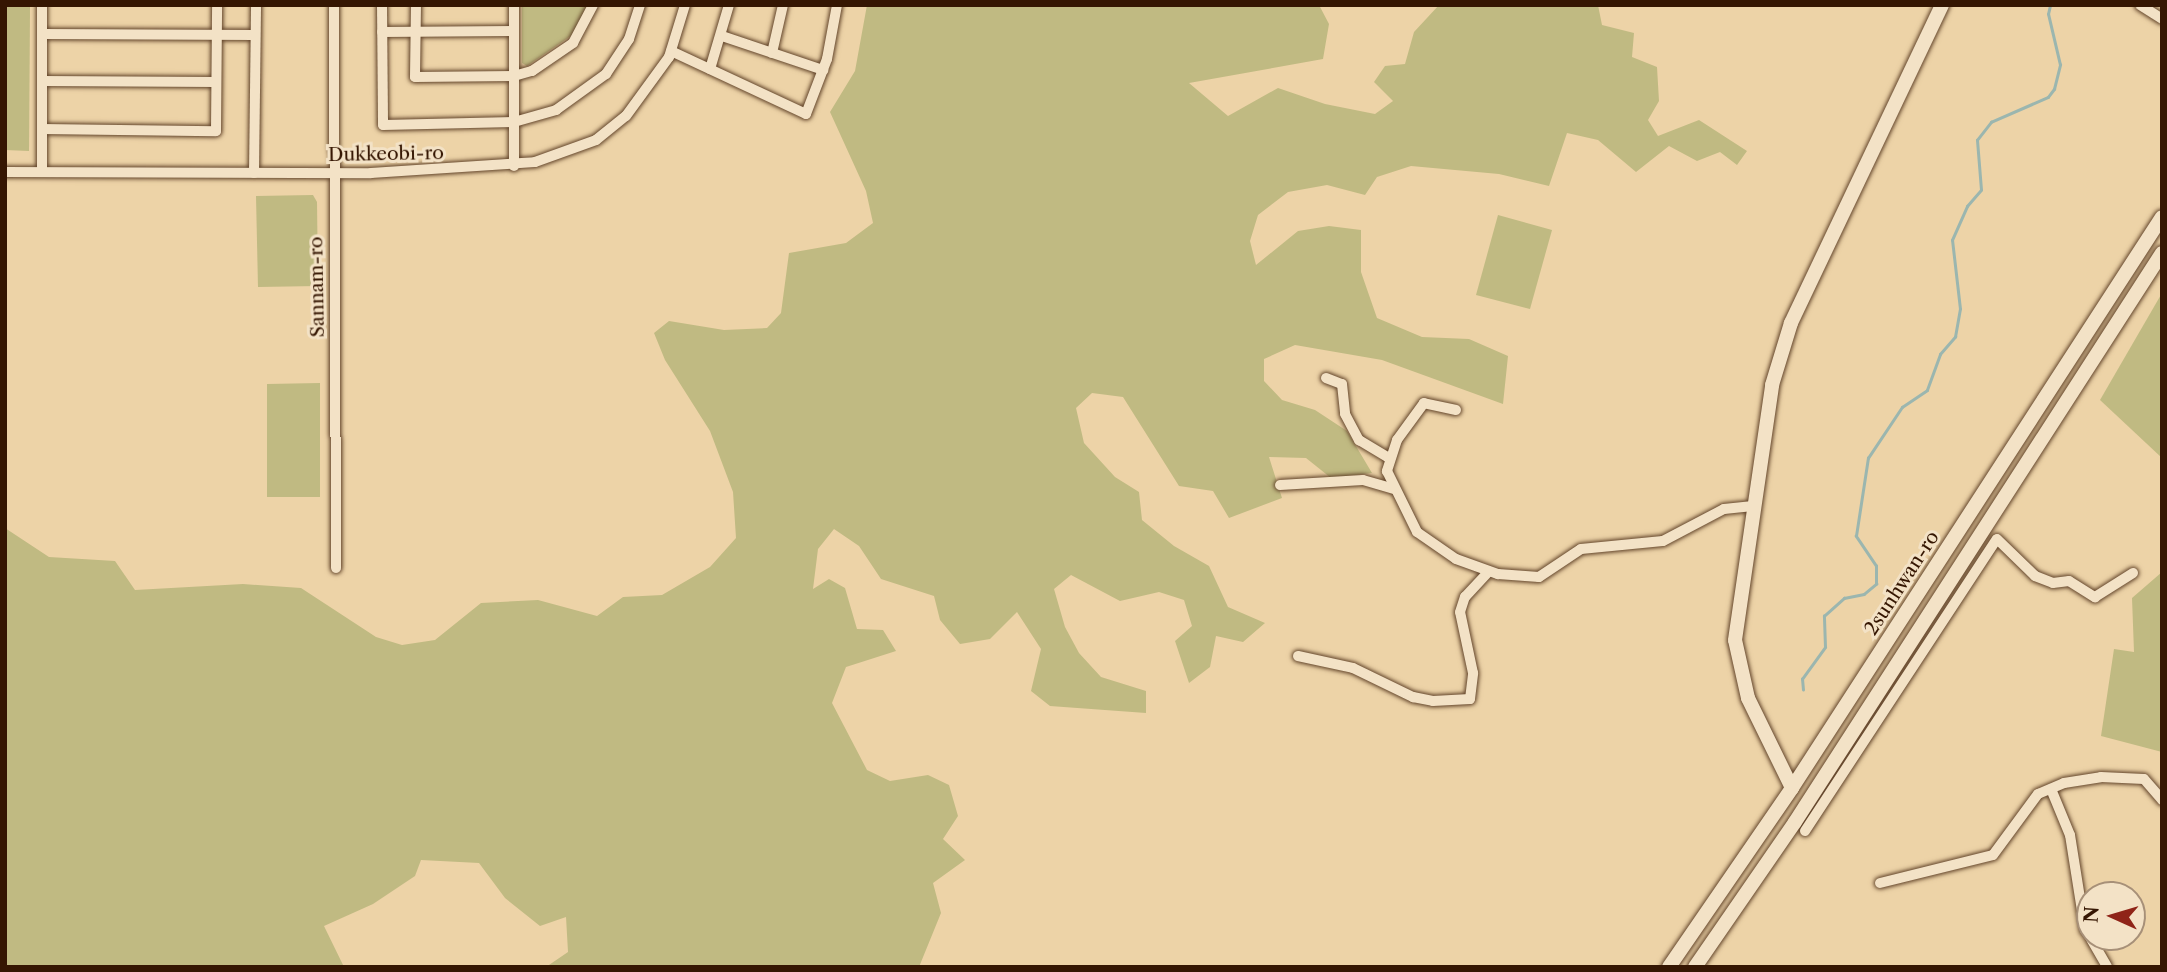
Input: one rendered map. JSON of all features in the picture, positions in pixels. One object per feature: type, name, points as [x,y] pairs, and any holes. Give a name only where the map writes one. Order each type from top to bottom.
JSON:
[{"type":"street","points":[[42,5],[42,172]]},
{"type":"street","points":[[42,129],[216,131],[217,5]]},
{"type":"street","points":[[254,173],[256,5]]},
{"type":"street","name":"Sannam-ro","points":[[334,5],[336,568]]},
{"type":"street","points":[[382,5],[383,125],[514,122],[574,100],[606,74],[629,39],[640,5]]},
{"type":"street","points":[[416,5],[415,77],[514,76],[559,56],[583,31],[593,5]]},
{"type":"street","points":[[514,5],[514,166]]},
{"type":"street","name":"Dukkeobi-ro","points":[[5,172],[333,173],[514,166],[565,155],[596,140],[644,98],[671,51],[685,5]]},
{"type":"street","points":[[710,69],[722,36],[729,5]]},
{"type":"street","points":[[772,53],[783,5]]},
{"type":"street","points":[[671,51],[806,114],[823,70],[837,5]]},
{"type":"street","points":[[1792,788],[1758,723],[1736,654],[1736,614],[1784,340],[1942,5]]},
{"type":"street","points":[[2140,5],[2162,19]]},
{"type":"street","points":[[382,32],[514,31]]},
{"type":"street","points":[[42,33],[255,35]]},
{"type":"street","points":[[722,36],[823,70]]},
{"type":"street","points":[[42,81],[216,82]]},
{"type":"street","name":"2sunhwan-ro","points":[[1669,967],[1792,788],[2162,216]]},
{"type":"street","name":"2sunhwan-ro","points":[[1695,967],[1795,822],[2162,253]]},
{"type":"street","points":[[1326,378],[1342,384],[1345,414],[1359,440],[1389,458]]},
{"type":"street","points":[[1456,410],[1424,403],[1389,458],[1387,471],[1417,532],[1456,559],[1489,571],[1539,577],[1581,549],[1670,539],[1724,509],[1753,506]]},
{"type":"street","points":[[1280,485],[1363,480],[1394,489]]},
{"type":"street","points":[[1805,831],[1997,539],[2035,576],[2053,583],[2069,581],[2095,597],[2133,573]]},
{"type":"street","points":[[1298,656],[1353,668],[1413,697],[1433,702],[1470,699],[1473,673],[1460,612],[1470,590],[1489,571]]},
{"type":"street","points":[[1880,883],[1993,855],[2038,794],[2051,789],[2101,777],[2144,779],[2162,800]]},
{"type":"street","points":[[2051,789],[2070,835],[2077,881]]},
{"type":"street","points":[[2098,951],[2108,967]]},
{"type":"shaded area","points":[[5,5],[30,5],[29,151],[5,150]]},
{"type":"shaded area","points":[[522,5],[588,5],[572,35],[527,66],[522,63]]},
{"type":"shaded area","points":[[867,5],[1319,5],[1329,24],[1323,59],[1189,83],[1228,116],[1278,88],[1325,104],[1375,114],[1393,101],[1374,82],[1385,66],[1405,64],[1414,32],[1439,5],[1598,5],[1602,25],[1634,33],[1632,57],[1657,67],[1659,101],[1648,120],[1658,136],[1699,120],[1747,151],[1737,165],[1720,152],[1697,161],[1669,146],[1636,172],[1598,140],[1567,133],[1549,186],[1499,174],[1411,166],[1377,177],[1365,195],[1327,185],[1288,192],[1258,215],[1250,241],[1256,265],[1298,231],[1329,226],[1361,230],[1361,272],[1377,318],[1422,337],[1469,339],[1508,356],[1503,404],[1382,360],[1295,345],[1264,359],[1264,381],[1282,400],[1315,410],[1347,431],[1372,473],[1331,478],[1306,458],[1269,457],[1282,498],[1229,518],[1213,491],[1179,486],[1123,397],[1092,393],[1076,408],[1084,443],[1115,477],[1139,492],[1142,520],[1174,546],[1209,566],[1228,607],[1265,623],[1243,642],[1216,636],[1210,667],[1189,683],[1175,641],[1192,626],[1184,600],[1159,592],[1120,601],[1071,575],[1054,589],[1065,627],[1079,653],[1101,677],[1146,691],[1146,713],[1050,706],[1031,691],[1041,649],[1017,612],[990,639],[960,644],[940,620],[934,596],[881,579],[859,546],[834,529],[818,549],[813,589],[829,579],[845,588],[857,629],[883,630],[896,651],[846,667],[832,703],[867,770],[890,781],[928,775],[949,785],[958,816],[943,839],[965,860],[933,883],[941,913],[919,967],[546,967],[568,952],[566,917],[540,926],[505,898],[479,863],[421,860],[415,876],[373,904],[324,926],[344,967],[5,967],[5,528],[49,557],[115,561],[135,590],[243,584],[301,588],[376,637],[402,645],[435,640],[481,603],[538,600],[597,616],[623,597],[662,595],[710,567],[736,538],[733,492],[710,431],[665,360],[654,333],[669,321],[724,330],[767,328],[781,313],[789,253],[846,243],[873,223],[866,191],[830,112],[855,71]]},
{"type":"shaded area","points":[[313,195],[317,202],[318,286],[258,287],[256,196]]},
{"type":"shaded area","points":[[1498,215],[1552,230],[1530,309],[1476,295]]},
{"type":"shaded area","points":[[2162,293],[2162,458],[2100,400]]},
{"type":"shaded area","points":[[320,383],[320,497],[267,497],[267,384]]},
{"type":"shaded area","points":[[2162,572],[2162,752],[2101,736],[2114,649],[2134,652],[2132,598]]},
{"type":"waterway","points":[[1803,690],[1802,679],[1825,647],[1824,616],[1844,598],[1864,594],[1876,584],[1876,566],[1856,536],[1868,458],[1902,407],[1927,390],[1940,354],[1955,337],[1960,309],[1952,240],[1967,206],[1981,190],[1977,140],[1991,122],[2048,97],[2054,89],[2060,65],[2048,14],[2050,5]]}]
